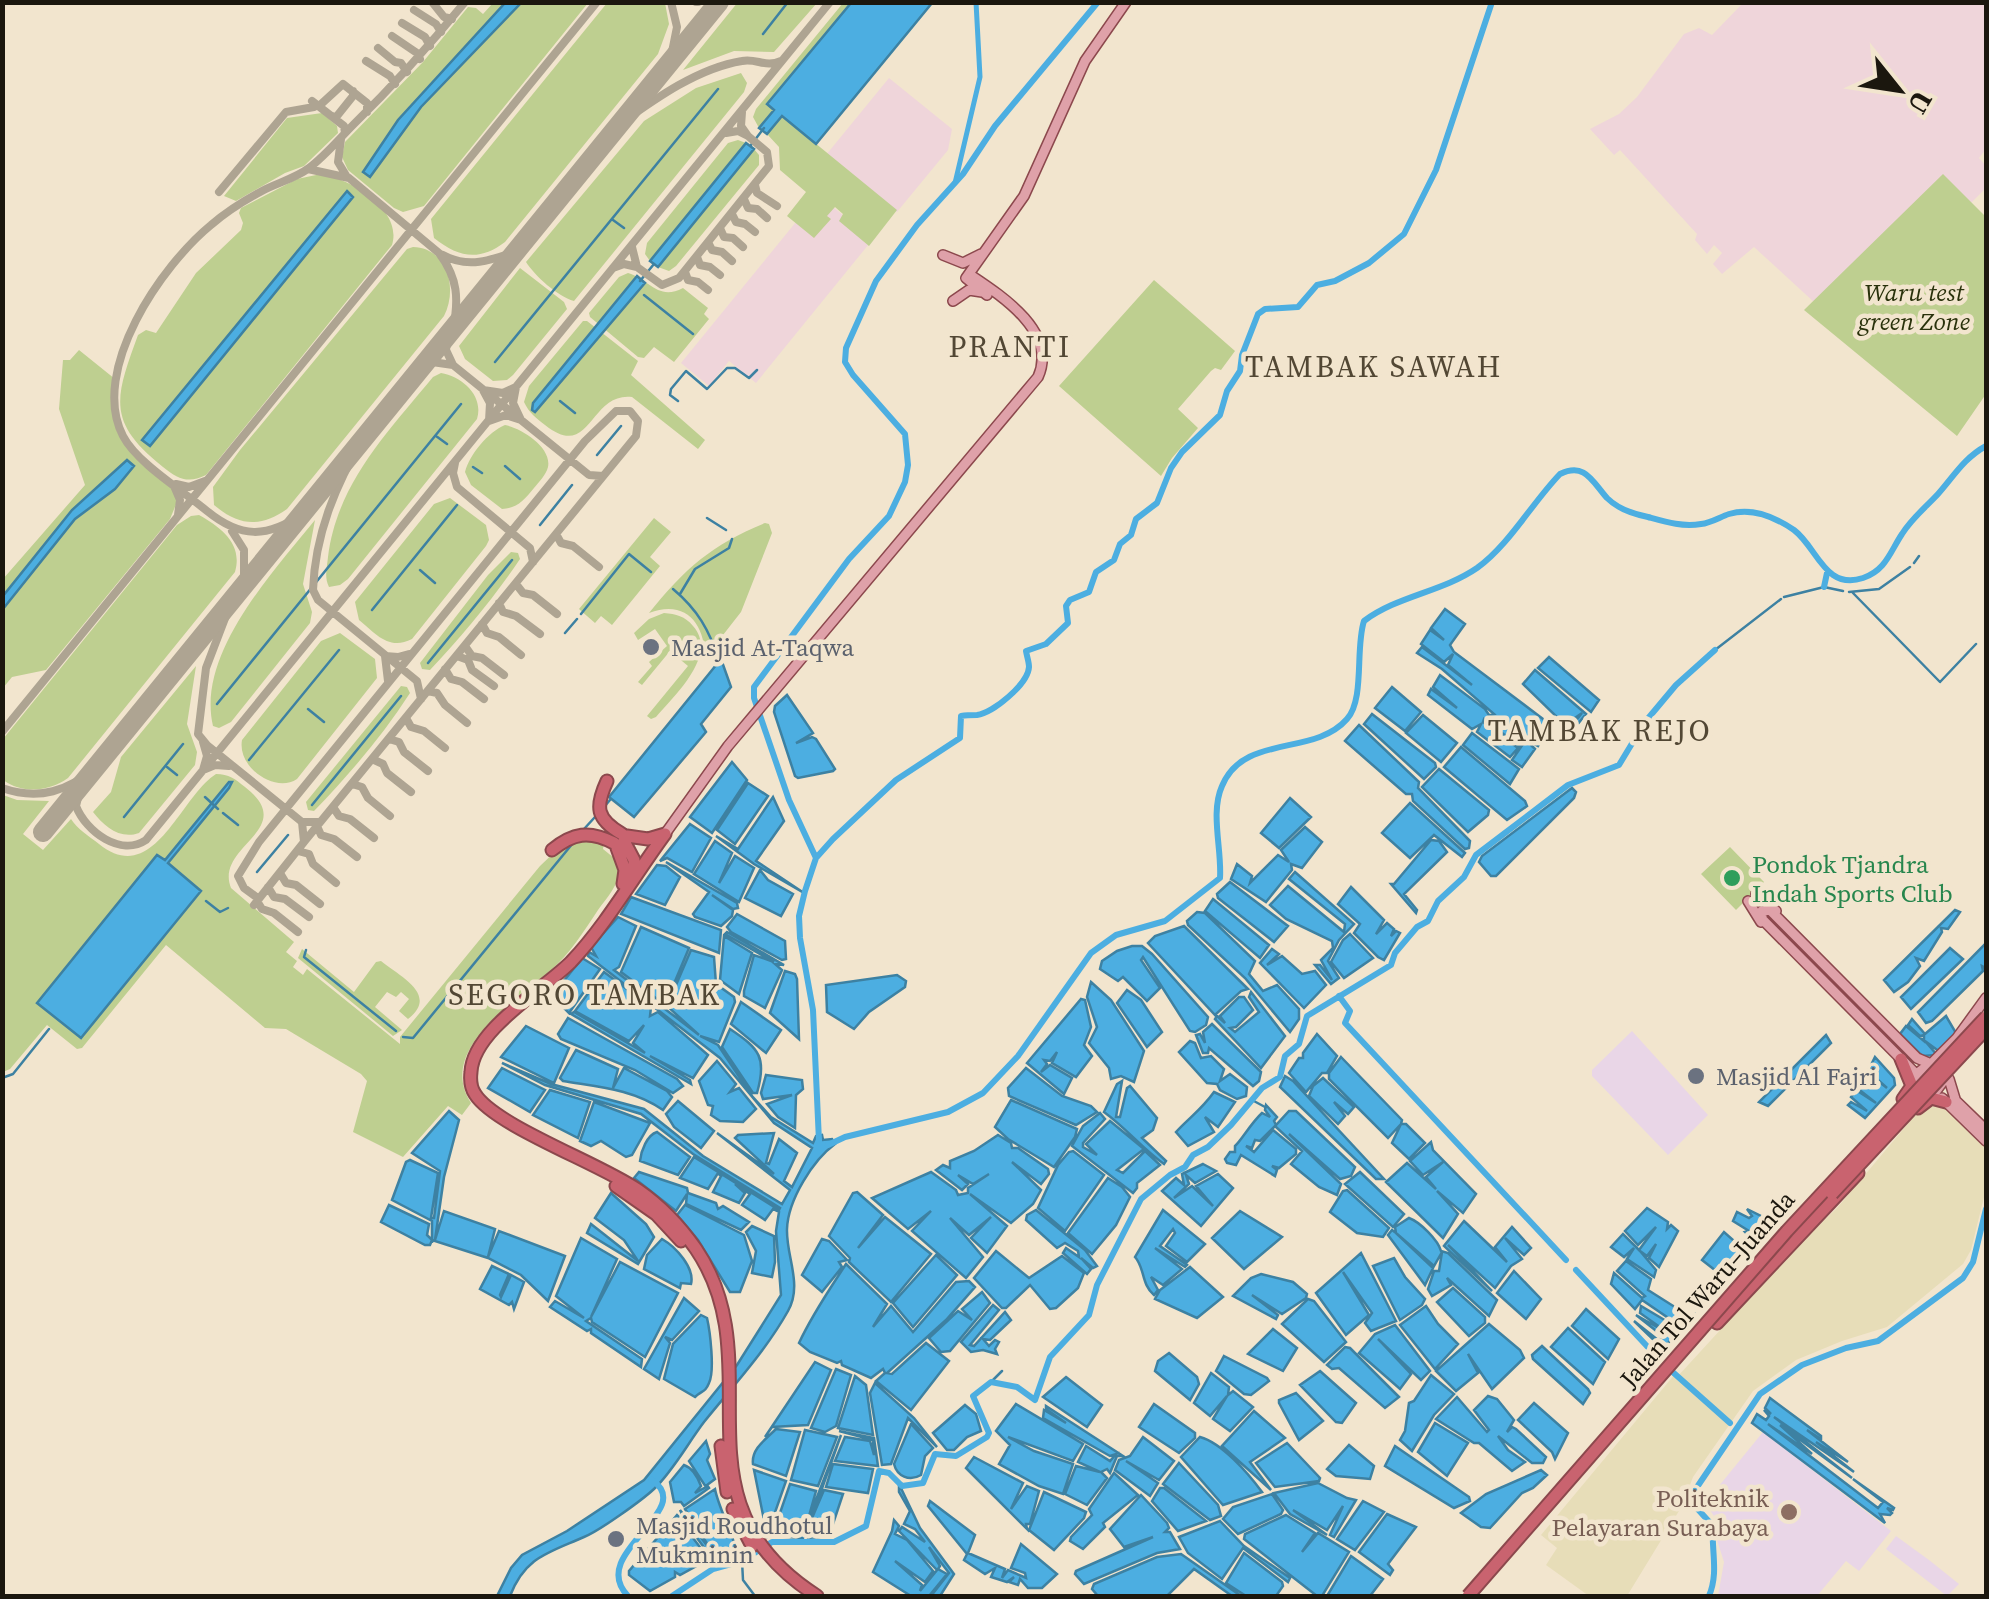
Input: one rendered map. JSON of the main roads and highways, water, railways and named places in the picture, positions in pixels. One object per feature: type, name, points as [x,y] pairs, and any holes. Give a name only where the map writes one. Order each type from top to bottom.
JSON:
[{"type":"highway","points":[[608,782],[598,813],[630,848],[631,877]]},
{"type":"highway","points":[[552,850],[580,834],[621,840],[666,834]]},
{"type":"highway","points":[[666,834],[572,960],[482,1045],[471,1072],[472,1086],[476,1100],[494,1121],[642,1203],[688,1250],[713,1302],[719,1332],[721,1460],[728,1494],[739,1524],[763,1561],[804,1596]]},
{"type":"highway","points":[[621,840],[625,870],[631,877]]},
{"type":"highway","points":[[1934,1065],[1986,1008]]},
{"type":"highway","name":"Jalan Tol Waru–Juanda","points":[[1468,1596],[1758,1264],[1986,1027]]},
{"type":"highway","name":"Jalan Tol Waru–Juanda","points":[[1478,1596],[1818,1208],[1986,1027]]},
{"type":"highway","points":[[1758,1264],[1791,1219],[1910,1092],[1912,1081],[1901,1059]]},
{"type":"highway","points":[[1718,1322],[1934,1092],[1936,1098],[1949,1100]]},
{"type":"highway","points":[[476,1100],[636,1188],[678,1224],[698,1252],[717,1292],[726,1327],[728,1451],[736,1496],[756,1540],[770,1558],[818,1596]]},
{"type":"main road","points":[[970,277],[1030,185],[1076,80],[1129,2]]},
{"type":"main road","points":[[970,277],[1036,184],[1070,104],[1108,31]]},
{"type":"main road","points":[[943,255],[966,262],[985,253]]},
{"type":"main road","points":[[970,277],[984,293]]},
{"type":"main road","points":[[666,834],[750,719],[1034,384],[1043,362],[1042,346],[1034,329],[970,277]]},
{"type":"main road","points":[[953,301],[970,290],[984,293],[1020,314]]},
{"type":"main road","points":[[1934,1065],[1902,1044],[1783,931],[1754,915],[1752,898],[1774,908],[1783,931],[1918,1076],[1920,1086],[1949,1100],[1986,1130]]},
{"type":"main road","points":[[1934,1092],[1934,1065],[1986,998]]},
{"type":"main road","points":[[1918,1076],[1986,1027]]},
{"type":"main road","points":[[1986,1027],[1950,1076],[1949,1086],[1949,1100],[1986,1141]]},
{"type":"water","points":[[505,3],[521,3],[421,107],[370,177],[363,172],[398,120]]},
{"type":"water","points":[[851,3],[932,3],[816,144],[782,116],[767,134],[759,128],[774,110],[767,104]]},
{"type":"water","points":[[746,143],[754,149],[658,267],[650,261]]},
{"type":"water","points":[[347,191],[353,197],[150,446],[142,440]]},
{"type":"water","points":[[637,276],[645,283],[535,412],[532,410],[533,403]]},
{"type":"water","points":[[127,460],[134,466],[115,489],[75,519],[3,609],[3,596],[72,510]]},
{"type":"water","points":[[1445,609],[1465,624],[1450,645],[1454,652],[1551,725],[1538,746],[1525,739],[1535,749],[1522,767],[1512,760],[1523,744],[1519,746],[1484,719],[1518,748],[1510,757],[1477,732],[1481,724],[1472,729],[1428,695],[1431,689],[1457,708],[1433,687],[1440,675],[1489,715],[1494,714],[1417,653],[1422,647],[1472,685],[1448,665],[1453,654],[1444,662],[1421,644],[1430,630],[1444,640],[1431,628]]},
{"type":"water","points":[[1549,657],[1599,700],[1591,712],[1538,668]]},
{"type":"water","points":[[721,659],[731,687],[701,724],[706,732],[634,817],[609,797]]},
{"type":"water","points":[[1535,670],[1586,714],[1572,731],[1569,729],[1582,713],[1565,725],[1523,684]]},
{"type":"water","points":[[1392,687],[1421,712],[1405,731],[1375,708]]},
{"type":"water","points":[[787,695],[813,733],[796,743],[816,739],[833,771],[795,776],[774,712]]},
{"type":"water","points":[[1372,714],[1435,763],[1436,767],[1424,779],[1364,724]]},
{"type":"water","points":[[1423,715],[1457,743],[1441,762],[1406,733]]},
{"type":"water","points":[[1359,725],[1419,782],[1418,788],[1470,841],[1469,848],[1465,849],[1413,801],[1412,794],[1406,794],[1345,741]]},
{"type":"water","points":[[1472,733],[1519,769],[1510,784],[1463,745]]},
{"type":"water","points":[[1461,747],[1527,806],[1507,820],[1444,767]]},
{"type":"water","points":[[732,762],[747,780],[712,833],[690,817]]},
{"type":"water","points":[[1439,769],[1489,810],[1468,832],[1422,787]]},
{"type":"water","points":[[229,782],[229,788],[168,863],[201,891],[81,1038],[37,1003],[157,855],[165,860]]},
{"type":"water","points":[[748,783],[768,796],[735,844],[717,830]]},
{"type":"water","points":[[1572,788],[1576,792],[1574,798],[1496,876],[1491,876],[1479,862],[1482,856]]},
{"type":"water","points":[[773,797],[784,821],[756,861],[804,893],[716,836],[738,849]]},
{"type":"water","points":[[1290,798],[1311,817],[1279,848],[1261,833]]},
{"type":"water","points":[[1410,803],[1465,853],[1462,857],[1434,835],[1410,858],[1382,833]]},
{"type":"water","points":[[690,824],[711,838],[692,872],[667,858],[660,861]]},
{"type":"water","points":[[1305,827],[1322,842],[1302,868],[1291,864],[1292,870],[1266,902],[1231,879],[1237,864],[1252,876],[1250,883],[1278,855],[1289,862],[1281,850]]},
{"type":"water","points":[[1431,840],[1439,841],[1447,852],[1404,894],[1416,913],[1391,884]]},
{"type":"water","points":[[715,841],[732,853],[719,883],[735,856],[754,868],[739,902],[694,874]]},
{"type":"water","points":[[666,862],[737,903],[738,908],[733,909],[712,895],[733,910],[732,916],[721,926],[695,917],[693,914],[709,892]]},
{"type":"water","points":[[657,865],[666,866],[680,877],[665,905],[636,894]]},
{"type":"water","points":[[760,870],[768,880],[793,894],[781,916],[745,898]]},
{"type":"water","points":[[1295,872],[1354,924],[1339,940],[1328,961],[1339,978],[1331,984],[1315,965],[1320,965],[1332,980],[1321,960],[1333,948],[1332,941],[1286,919],[1270,905],[1288,886],[1344,932],[1345,924],[1289,879]]},
{"type":"water","points":[[1230,882],[1288,926],[1274,942],[1218,898],[1217,894]]},
{"type":"water","points":[[1351,887],[1384,920],[1376,934],[1387,923],[1394,929],[1391,936],[1396,931],[1400,933],[1384,960],[1354,933],[1360,924],[1338,904]]},
{"type":"water","points":[[631,897],[721,930],[719,953],[621,914]]},
{"type":"water","points":[[1213,899],[1269,945],[1260,958],[1205,911]]},
{"type":"water","points":[[1955,910],[1960,912],[1948,929],[1941,928],[1924,961],[1916,958],[1920,966],[1894,992],[1884,980]]},
{"type":"water","points":[[1197,912],[1205,913],[1255,961],[1249,974],[1263,991],[1277,985],[1299,1009],[1299,1019],[1290,1032],[1245,978],[1188,925],[1187,921]]},
{"type":"water","points":[[737,914],[785,941],[786,959],[731,932],[727,927]]},
{"type":"water","points":[[618,917],[636,926],[619,967],[614,970],[699,1035],[667,1006],[691,950],[714,957],[716,984],[735,1002],[719,1042],[700,1036],[718,1045],[771,1117],[813,1143],[816,1136],[822,1135],[823,1140],[832,1139],[835,1144],[810,1170],[792,1206],[787,1239],[794,1281],[792,1301],[759,1355],[654,1489],[599,1529],[539,1558],[523,1573],[510,1596],[497,1596],[522,1555],[567,1531],[644,1480],[737,1365],[781,1295],[776,1231],[779,1212],[773,1209],[765,1220],[742,1205],[750,1194],[735,1184],[745,1193],[739,1203],[713,1192],[721,1176],[718,1173],[708,1189],[680,1178],[694,1157],[780,1208],[693,1154],[641,1114],[545,1085],[502,1063],[551,1084],[644,1109],[703,1156],[782,1204],[790,1190],[717,1133],[774,1174],[735,1138],[774,1133],[766,1163],[769,1164],[779,1139],[797,1153],[784,1181],[792,1187],[812,1148],[774,1123],[720,1058],[588,956],[589,952],[596,956],[591,947]]},
{"type":"water","points":[[1184,926],[1248,989],[1215,1015],[1148,943],[1155,936]]},
{"type":"water","points":[[641,927],[689,948],[665,1005],[621,972]]},
{"type":"water","points":[[727,932],[784,965],[775,964],[782,970],[765,1008],[744,996],[744,991],[754,955],[774,962]]},
{"type":"water","points":[[1350,934],[1373,958],[1344,978],[1331,962]]},
{"type":"water","points":[[724,936],[752,953],[739,994],[720,980]]},
{"type":"water","points":[[1986,943],[1986,968],[1982,966],[1983,971],[1926,1023],[1918,1012]]},
{"type":"water","points":[[1132,946],[1142,946],[1152,954],[1208,1017],[1206,1025],[1190,1031],[1143,957],[1141,960],[1160,988],[1147,1001],[1123,977],[1118,981],[1100,969],[1102,961]]},
{"type":"water","points":[[1950,948],[1963,959],[1911,1009],[1901,997]]},
{"type":"water","points":[[1272,949],[1279,954],[1267,965],[1282,956],[1302,974],[1315,971],[1326,985],[1304,1008],[1260,963]]},
{"type":"water","points":[[582,958],[600,969],[569,1013],[552,996]]},
{"type":"water","points":[[785,971],[795,974],[797,979],[799,1039],[770,1013]]},
{"type":"water","points":[[604,972],[651,1007],[650,1016],[658,1012],[708,1055],[693,1078],[650,1056],[691,1084],[571,1014],[574,1012],[645,1053],[633,1043],[644,1025],[629,1041],[575,1011]]},
{"type":"water","points":[[897,975],[906,981],[905,987],[869,1012],[854,1029],[827,1012],[826,985]]},
{"type":"water","points":[[1091,982],[1111,1000],[1144,1051],[1134,1082],[1121,1076],[1111,1079],[1109,1068],[1089,1043],[1097,1027],[1087,997]]},
{"type":"water","points":[[1127,990],[1141,1000],[1162,1032],[1147,1047],[1117,1003]]},
{"type":"water","points":[[1251,992],[1285,1036],[1261,1068],[1215,1019],[1217,1016],[1225,1023],[1220,1016],[1239,997],[1244,997],[1253,1010],[1230,1028],[1235,1032],[1259,1012],[1249,997]]},
{"type":"water","points":[[1081,999],[1085,1000],[1091,1027],[1084,1045],[1092,1056],[1076,1077],[1052,1063],[1057,1052],[1050,1061],[1044,1060],[1047,1064],[1041,1072],[1050,1065],[1072,1078],[1064,1094],[1027,1063]]},
{"type":"water","points":[[741,1002],[781,1030],[766,1053],[731,1024]]},
{"type":"water","points":[[1946,1016],[1956,1033],[1940,1052],[1925,1041],[1937,1055],[1922,1056],[1900,1034],[1906,1026],[1924,1041],[1924,1035],[1908,1025],[1912,1019],[1925,1034]]},
{"type":"water","points":[[568,1018],[683,1086],[673,1093],[635,1070],[561,1039],[558,1034]]},
{"type":"water","points":[[1212,1024],[1261,1072],[1253,1086],[1209,1048],[1208,1053],[1203,1053],[1196,1035],[1200,1034],[1205,1043],[1203,1032]]},
{"type":"water","points":[[526,1026],[569,1048],[554,1083],[501,1057]]},
{"type":"water","points":[[730,1029],[759,1055],[757,1093],[753,1093],[722,1047]]},
{"type":"water","points":[[1317,1034],[1337,1056],[1327,1073],[1322,1073],[1306,1092],[1289,1073]]},
{"type":"water","points":[[1826,1035],[1831,1043],[1768,1106],[1759,1102]]},
{"type":"water","points":[[1190,1041],[1195,1043],[1201,1058],[1211,1056],[1224,1069],[1220,1081],[1230,1074],[1247,1087],[1246,1096],[1237,1099],[1217,1084],[1207,1083],[1179,1052]]},
{"type":"water","points":[[576,1050],[618,1069],[613,1088],[624,1068],[672,1097],[663,1110],[627,1093],[563,1081],[560,1078]]},
{"type":"water","points":[[1341,1057],[1402,1120],[1388,1138],[1329,1079]]},
{"type":"water","points":[[1875,1057],[1894,1078],[1895,1085],[1865,1118],[1848,1105],[1851,1102],[1867,1111],[1851,1097],[1856,1090],[1876,1103],[1857,1088],[1868,1073],[1887,1088],[1868,1071]]},
{"type":"water","points":[[717,1061],[736,1084],[730,1092],[739,1088],[756,1109],[743,1122],[720,1121],[711,1115],[713,1106],[708,1105],[699,1081]]},
{"type":"water","points":[[502,1068],[545,1090],[530,1112],[488,1088]]},
{"type":"water","points":[[1026,1068],[1062,1096],[1097,1112],[1076,1125],[1009,1096],[1008,1088]]},
{"type":"water","points":[[766,1075],[802,1080],[803,1089],[796,1095],[795,1128],[767,1104],[792,1095],[763,1099]]},
{"type":"water","points":[[1285,1076],[1384,1179],[1376,1179],[1280,1087]]},
{"type":"water","points":[[1323,1078],[1354,1107],[1348,1114],[1334,1102],[1345,1116],[1338,1124],[1309,1096]]},
{"type":"water","points":[[1122,1081],[1116,1117],[1120,1117],[1130,1086],[1157,1118],[1153,1130],[1142,1138],[1166,1161],[1164,1164],[1104,1112]]},
{"type":"water","points":[[550,1090],[590,1102],[578,1138],[533,1115]]},
{"type":"water","points":[[1214,1092],[1235,1102],[1218,1127],[1205,1117],[1214,1132],[1188,1146],[1176,1132]]},
{"type":"water","points":[[1011,1100],[1077,1129],[1054,1167],[995,1127]]},
{"type":"water","points":[[678,1101],[714,1131],[701,1148],[674,1127],[666,1114]]},
{"type":"water","points":[[594,1102],[650,1123],[632,1155],[626,1157],[601,1141],[591,1146],[580,1141]]},
{"type":"water","points":[[1266,1105],[1277,1117],[1276,1125],[1289,1111],[1296,1111],[1355,1167],[1351,1176],[1340,1179],[1289,1134],[1341,1184],[1337,1195],[1319,1187],[1291,1164],[1302,1151],[1275,1126],[1260,1141],[1255,1140],[1252,1148],[1246,1146],[1254,1152],[1273,1130],[1296,1149],[1296,1154],[1279,1168],[1272,1166],[1277,1170],[1275,1176],[1241,1155],[1236,1165],[1227,1163],[1225,1159],[1235,1152],[1235,1146],[1258,1117],[1262,1113],[1270,1117]]},
{"type":"water","points":[[449,1111],[459,1120],[444,1177],[435,1240],[444,1211],[495,1229],[488,1257],[499,1231],[565,1256],[548,1301],[521,1275],[488,1258],[432,1240],[432,1221],[392,1200],[410,1160],[438,1173],[434,1218],[440,1171],[412,1153]]},
{"type":"water","points":[[1100,1113],[1105,1119],[1083,1147],[1097,1155],[1086,1144],[1110,1121],[1144,1149],[1117,1170],[1123,1173],[1145,1151],[1160,1165],[1137,1183],[1133,1193],[1072,1146],[1083,1126]]},
{"type":"water","points":[[1401,1124],[1406,1124],[1425,1143],[1409,1159],[1392,1143]]},
{"type":"water","points":[[657,1132],[690,1157],[678,1175],[640,1161],[645,1144]]},
{"type":"water","points":[[998,1135],[1048,1169],[1049,1174],[1041,1184],[1012,1162],[1041,1190],[1033,1204],[1011,1223],[970,1194],[1007,1226],[987,1253],[971,1238],[991,1217],[969,1235],[950,1218],[983,1257],[966,1278],[912,1231],[931,1211],[908,1229],[872,1198],[931,1172],[958,1195],[968,1193],[968,1188],[989,1174],[973,1184],[958,1175],[968,1184],[962,1190],[936,1170],[943,1165],[950,1168],[950,1161]]},
{"type":"water","points":[[1431,1142],[1433,1150],[1476,1194],[1463,1213],[1437,1191],[1458,1214],[1443,1238],[1386,1182],[1407,1163],[1436,1189],[1426,1177],[1443,1162],[1423,1175],[1410,1161]]},
{"type":"water","points":[[1073,1151],[1104,1175],[1065,1231],[1038,1208],[1058,1165]]},
{"type":"water","points":[[1203,1164],[1216,1171],[1195,1183],[1186,1175],[1189,1184],[1174,1198],[1192,1186],[1213,1206],[1196,1186],[1218,1174],[1233,1188],[1201,1226],[1162,1191],[1176,1178],[1184,1185],[1182,1174]]},
{"type":"water","points":[[639,1172],[687,1188],[688,1193],[716,1203],[718,1209],[723,1206],[749,1222],[741,1230],[686,1204],[687,1194],[676,1211],[634,1178]]},
{"type":"water","points":[[1360,1172],[1404,1214],[1393,1227],[1345,1184]]},
{"type":"water","points":[[1108,1178],[1130,1197],[1116,1225],[1092,1254],[1068,1233]]},
{"type":"water","points":[[1347,1190],[1389,1228],[1383,1237],[1357,1233],[1330,1212]]},
{"type":"water","points":[[857,1192],[883,1215],[858,1248],[885,1217],[931,1254],[891,1302],[849,1262],[850,1258],[829,1236]]},
{"type":"water","points":[[611,1193],[646,1224],[654,1237],[638,1264],[587,1233],[591,1224],[638,1261],[624,1240],[595,1218]]},
{"type":"water","points":[[389,1205],[429,1224],[427,1235],[432,1240],[425,1245],[381,1222]]},
{"type":"water","points":[[685,1205],[744,1235],[752,1261],[740,1292],[730,1292],[698,1240],[677,1215]]},
{"type":"water","points":[[1647,1208],[1668,1222],[1667,1229],[1671,1225],[1678,1231],[1659,1267],[1649,1258],[1656,1244],[1647,1256],[1640,1251],[1656,1270],[1654,1277],[1627,1259],[1634,1248],[1624,1257],[1611,1247],[1623,1234],[1639,1250],[1656,1227],[1638,1245],[1625,1231]]},
{"type":"water","points":[[1747,1209],[1763,1217],[1762,1225],[1769,1222],[1725,1278],[1702,1260],[1724,1232],[1741,1247],[1741,1253],[1761,1226],[1754,1233],[1749,1232],[1753,1234],[1750,1237],[1745,1232],[1749,1231],[1733,1221],[1737,1212],[1752,1216]]},
{"type":"water","points":[[1036,1210],[1085,1250],[1097,1266],[1093,1268],[1081,1258],[1091,1269],[1087,1274],[1063,1253],[1066,1248],[1079,1257],[1078,1251],[1065,1243],[1057,1248],[1026,1220]]},
{"type":"water","points":[[1163,1210],[1205,1244],[1187,1262],[1166,1246],[1175,1233],[1173,1229],[1160,1246],[1187,1265],[1155,1248],[1182,1269],[1163,1285],[1151,1277],[1158,1290],[1154,1295],[1135,1257]]},
{"type":"water","points":[[1240,1211],[1282,1237],[1244,1269],[1212,1238]]},
{"type":"water","points":[[1409,1218],[1423,1227],[1441,1251],[1448,1253],[1497,1300],[1489,1316],[1447,1278],[1451,1285],[1432,1296],[1428,1289],[1434,1271],[1439,1271],[1442,1252],[1434,1266],[1396,1233],[1395,1227]]},
{"type":"water","points":[[1464,1221],[1507,1262],[1495,1247],[1512,1227],[1531,1248],[1524,1255],[1505,1238],[1522,1259],[1511,1266],[1495,1288],[1448,1245],[1492,1291],[1444,1246]]},
{"type":"water","points":[[752,1226],[774,1236],[772,1277],[752,1273],[756,1251],[746,1232]]},
{"type":"water","points":[[1392,1230],[1433,1268],[1425,1285],[1388,1235]]},
{"type":"water","points":[[581,1238],[617,1259],[591,1317],[620,1262],[678,1293],[645,1357],[591,1318],[586,1321],[642,1359],[641,1367],[591,1333],[591,1329],[587,1331],[550,1307],[555,1301],[584,1318],[556,1296]]},
{"type":"water","points":[[662,1239],[683,1258],[691,1284],[681,1283],[680,1288],[644,1269],[647,1255]]},
{"type":"water","points":[[822,1239],[847,1260],[839,1262],[842,1267],[822,1292],[802,1275]]},
{"type":"water","points":[[996,1251],[1029,1278],[1062,1256],[1084,1273],[1078,1288],[1056,1308],[1050,1309],[1030,1285],[1002,1308],[974,1278]]},
{"type":"water","points":[[1361,1253],[1396,1321],[1371,1331],[1365,1323],[1372,1313],[1343,1272],[1369,1315],[1346,1335],[1316,1293]]},
{"type":"water","points":[[936,1255],[957,1275],[913,1327],[893,1303]]},
{"type":"water","points":[[1394,1258],[1425,1299],[1400,1320],[1373,1266]]},
{"type":"water","points":[[1626,1261],[1651,1279],[1648,1290],[1692,1315],[1663,1349],[1634,1321],[1658,1340],[1664,1337],[1636,1315],[1671,1335],[1640,1313],[1641,1306],[1680,1326],[1642,1300],[1635,1309],[1611,1284],[1614,1273],[1642,1298],[1645,1296],[1617,1271]]},
{"type":"water","points":[[846,1264],[887,1304],[873,1327],[891,1306],[913,1332],[956,1282],[969,1281],[975,1287],[946,1320],[887,1373],[892,1374],[926,1343],[949,1361],[911,1410],[876,1381],[885,1373],[883,1369],[871,1378],[841,1361],[837,1363],[810,1352],[799,1343]]},
{"type":"water","points":[[492,1266],[509,1274],[501,1297],[511,1275],[524,1282],[514,1309],[512,1302],[509,1305],[480,1289]]},
{"type":"water","points":[[1190,1267],[1223,1297],[1197,1318],[1155,1299],[1160,1290]]},
{"type":"water","points":[[1514,1271],[1541,1299],[1526,1319],[1497,1293]]},
{"type":"water","points":[[1261,1274],[1293,1282],[1307,1294],[1306,1298],[1282,1314],[1252,1295],[1278,1315],[1276,1319],[1233,1296],[1251,1278]]},
{"type":"water","points":[[1453,1288],[1485,1317],[1485,1323],[1469,1336],[1437,1302]]},
{"type":"water","points":[[982,1292],[990,1303],[950,1351],[941,1352],[929,1338],[958,1311],[972,1320],[962,1309]]},
{"type":"water","points":[[684,1298],[699,1311],[672,1340],[665,1337],[670,1343],[659,1379],[644,1369]]},
{"type":"water","points":[[1308,1299],[1314,1301],[1346,1342],[1324,1362],[1282,1324]]},
{"type":"water","points":[[993,1305],[999,1310],[970,1345],[974,1346],[1005,1312],[1011,1320],[990,1340],[983,1339],[989,1346],[995,1340],[999,1342],[997,1354],[971,1352],[961,1342]]},
{"type":"water","points":[[1426,1306],[1458,1344],[1435,1369],[1400,1325]]},
{"type":"water","points":[[1586,1309],[1619,1339],[1608,1359],[1572,1326]]},
{"type":"water","points":[[701,1315],[707,1318],[712,1370],[708,1386],[695,1397],[664,1379],[673,1344]]},
{"type":"water","points":[[1489,1324],[1524,1358],[1492,1389],[1468,1354],[1478,1373],[1456,1391],[1436,1371]]},
{"type":"water","points":[[1395,1325],[1430,1371],[1421,1380],[1378,1339],[1411,1374],[1400,1389],[1359,1353],[1375,1334]]},
{"type":"water","points":[[1568,1328],[1605,1362],[1593,1384],[1551,1347]]},
{"type":"water","points":[[1273,1329],[1297,1348],[1283,1371],[1248,1354]]},
{"type":"water","points":[[1542,1346],[1588,1389],[1590,1393],[1583,1404],[1533,1359],[1532,1355]]},
{"type":"water","points":[[1345,1347],[1399,1397],[1385,1408],[1339,1368],[1327,1365]]},
{"type":"water","points":[[1169,1353],[1197,1377],[1199,1384],[1190,1400],[1155,1371],[1158,1361]]},
{"type":"water","points":[[1224,1356],[1269,1381],[1251,1395],[1244,1394],[1216,1371]]},
{"type":"water","points":[[815,1362],[831,1370],[808,1425],[772,1427],[765,1437]]},
{"type":"water","points":[[836,1369],[851,1375],[836,1426],[825,1432],[811,1428]]},
{"type":"water","points":[[1320,1371],[1356,1403],[1342,1423],[1336,1422],[1300,1385]]},
{"type":"water","points":[[1211,1373],[1229,1387],[1228,1395],[1233,1391],[1253,1407],[1230,1431],[1213,1419],[1227,1396],[1210,1416],[1194,1403]]},
{"type":"water","points":[[1431,1375],[1454,1394],[1434,1415],[1412,1451],[1400,1440],[1409,1403]]},
{"type":"water","points":[[855,1376],[866,1385],[873,1435],[838,1428]]},
{"type":"water","points":[[1066,1377],[1102,1405],[1087,1427],[1043,1397]]},
{"type":"water","points":[[875,1383],[914,1418],[937,1447],[908,1418],[891,1464],[882,1465],[870,1393]]},
{"type":"water","points":[[1296,1393],[1323,1421],[1299,1440],[1279,1403]]},
{"type":"water","points":[[1488,1396],[1497,1399],[1514,1420],[1507,1432],[1512,1427],[1516,1429],[1546,1457],[1543,1463],[1532,1463],[1498,1436],[1508,1450],[1525,1462],[1512,1471],[1479,1443],[1436,1419],[1457,1397],[1487,1432],[1474,1410]]},
{"type":"water","points":[[1770,1398],[1821,1436],[1807,1430],[1848,1462],[1816,1442],[1854,1472],[1774,1417],[1852,1478],[1780,1425],[1812,1454],[1768,1424],[1878,1508],[1883,1502],[1853,1479],[1894,1508],[1887,1508],[1890,1515],[1880,1514],[1885,1523],[1752,1423],[1757,1414],[1766,1420],[1769,1416],[1764,1410],[1771,1414],[1765,1408]]},
{"type":"water","points":[[1534,1403],[1568,1433],[1555,1459],[1518,1420]]},
{"type":"water","points":[[1016,1404],[1083,1444],[1073,1461],[1008,1437],[1073,1464],[1063,1494],[999,1464],[1010,1445],[996,1431]]},
{"type":"water","points":[[1154,1404],[1195,1433],[1195,1438],[1179,1453],[1139,1427]]},
{"type":"water","points":[[965,1405],[976,1414],[981,1431],[967,1437],[954,1450],[947,1450],[933,1433]]},
{"type":"water","points":[[1046,1406],[1123,1456],[1117,1456],[1110,1473],[1107,1469],[1101,1472],[1107,1478],[1087,1505],[1065,1494],[1076,1466],[1100,1472],[1078,1462],[1086,1446],[1110,1461],[1116,1454],[1110,1456],[1043,1418],[1044,1410],[1066,1423]]},
{"type":"water","points":[[1254,1411],[1285,1438],[1250,1462],[1271,1490],[1222,1446]]},
{"type":"water","points":[[1435,1423],[1468,1443],[1447,1476],[1418,1452]]},
{"type":"water","points":[[911,1424],[933,1448],[925,1456],[921,1475],[908,1478],[894,1464]]},
{"type":"water","points":[[776,1429],[800,1432],[786,1476],[753,1464],[757,1449]]},
{"type":"water","points":[[805,1430],[837,1437],[818,1486],[791,1480]]},
{"type":"water","points":[[839,1431],[874,1438],[878,1466],[835,1461],[845,1437],[870,1441],[874,1455],[873,1440]]},
{"type":"water","points":[[841,1435],[809,1525],[824,1490],[843,1494],[829,1536],[772,1536],[790,1484],[816,1491],[807,1523]]},
{"type":"water","points":[[1143,1437],[1174,1461],[1159,1480],[1126,1461],[1158,1483],[1150,1496],[1115,1470],[1119,1460],[1130,1456]]},
{"type":"water","points":[[1200,1437],[1226,1452],[1262,1492],[1223,1505],[1181,1457]]},
{"type":"water","points":[[706,1441],[710,1454],[707,1460],[715,1479],[707,1485],[709,1488],[684,1506],[674,1502],[670,1482],[684,1465],[693,1471],[701,1486],[695,1493],[706,1487],[689,1461]]},
{"type":"water","points":[[1287,1443],[1319,1481],[1275,1487],[1256,1463]]},
{"type":"water","points":[[1349,1445],[1374,1466],[1370,1479],[1336,1476],[1327,1469]]},
{"type":"water","points":[[1395,1446],[1470,1501],[1454,1508],[1385,1466]]},
{"type":"water","points":[[974,1457],[1023,1483],[1011,1509],[1027,1486],[1039,1491],[1027,1529],[966,1468]]},
{"type":"water","points":[[1179,1463],[1218,1505],[1221,1516],[1210,1520],[1163,1484]]},
{"type":"water","points":[[833,1464],[873,1469],[868,1493],[826,1487]]},
{"type":"water","points":[[754,1470],[786,1481],[766,1538],[768,1527]]},
{"type":"water","points":[[1541,1470],[1547,1475],[1522,1493],[1490,1528],[1481,1527],[1461,1513],[1486,1494]]},
{"type":"water","points":[[1114,1473],[1138,1495],[1103,1523],[1105,1527],[1083,1549],[1070,1541],[1071,1537],[1092,1515],[1089,1509]]},
{"type":"water","points":[[1318,1483],[1356,1500],[1334,1537],[1330,1535],[1343,1506],[1327,1530],[1293,1510],[1327,1535],[1290,1514],[1274,1493]]},
{"type":"water","points":[[899,1484],[920,1528],[954,1574],[940,1596],[931,1596],[949,1573],[929,1547],[938,1569],[947,1574],[929,1596],[911,1596],[873,1572],[894,1520],[899,1526],[895,1534],[907,1540],[933,1571],[925,1582],[895,1561],[922,1585],[920,1591],[937,1570],[899,1531],[902,1527],[925,1542],[915,1529],[904,1524],[910,1511],[899,1492]]},
{"type":"water","points":[[1160,1488],[1206,1521],[1178,1531],[1152,1501]]},
{"type":"water","points":[[715,1489],[736,1552],[712,1558],[694,1534],[709,1559],[680,1575],[675,1572],[675,1577],[650,1591],[629,1575],[677,1515],[687,1525],[680,1510],[715,1556],[685,1509]]},
{"type":"water","points":[[1044,1492],[1086,1512],[1054,1550],[1029,1530]]},
{"type":"water","points":[[1272,1494],[1283,1510],[1281,1514],[1238,1534],[1223,1519],[1233,1507]]},
{"type":"water","points":[[1141,1495],[1167,1523],[1169,1528],[1165,1532],[1170,1532],[1180,1549],[1157,1553],[1084,1584],[1076,1571],[1153,1537],[1124,1547],[1110,1529]]},
{"type":"water","points":[[930,1501],[975,1535],[968,1553],[1005,1569],[1002,1578],[1008,1570],[1026,1578],[1025,1573],[1011,1568],[1021,1544],[1057,1574],[1042,1588],[1028,1588],[1020,1579],[1018,1585],[1009,1582],[1014,1577],[1007,1582],[991,1577],[995,1568],[985,1574],[964,1560],[967,1554],[928,1506]]},
{"type":"water","points":[[1363,1501],[1384,1512],[1355,1550],[1337,1539]]},
{"type":"water","points":[[1387,1514],[1416,1527],[1388,1564],[1393,1570],[1390,1575],[1359,1552]]},
{"type":"water","points":[[1286,1515],[1315,1533],[1302,1552],[1318,1533],[1349,1552],[1322,1596],[1244,1539],[1245,1534]]},
{"type":"water","points":[[1220,1521],[1244,1546],[1290,1578],[1288,1582],[1243,1548],[1222,1579],[1188,1553],[1179,1537]]},
{"type":"water","points":[[1244,1553],[1282,1582],[1276,1596],[1246,1596],[1226,1583]]},
{"type":"water","points":[[1181,1554],[1241,1596],[1232,1596],[1194,1569],[1167,1596],[1098,1596],[1092,1589],[1094,1584],[1157,1557]]},
{"type":"water","points":[[1351,1556],[1383,1579],[1370,1596],[1327,1596]]},
{"type":"waterway","points":[[763,34],[788,2]]},
{"type":"waterway","points":[[955,183],[980,77],[976,2]]},
{"type":"waterway","points":[[816,858],[789,800],[754,698],[754,687],[849,559],[889,516],[905,482],[905,434],[853,375],[845,362],[846,348],[876,281],[917,225],[963,174],[995,126],[1098,2]]},
{"type":"waterway","points":[[819,1141],[813,1010],[799,916],[816,858],[896,780],[960,738],[961,716],[992,709],[1023,681],[1029,667],[1026,651],[1046,644],[1068,623],[1066,606],[1070,600],[1089,592],[1096,572],[1114,560],[1120,544],[1131,535],[1136,519],[1157,503],[1182,452],[1220,415],[1227,391],[1240,371],[1258,314],[1265,309],[1298,307],[1317,285],[1335,281],[1369,263],[1404,234],[1436,170],[1492,2]]},
{"type":"waterway","points":[[495,362],[718,89]]},
{"type":"waterway","points":[[751,145],[764,128]]},
{"type":"waterway","points":[[613,220],[624,228]]},
{"type":"waterway","points":[[640,281],[654,264]]},
{"type":"waterway","points":[[644,295],[693,334]]},
{"type":"waterway","points":[[678,401],[670,395],[671,389],[686,371],[707,389],[727,368],[735,368],[749,378],[757,370]]},
{"type":"waterway","points":[[560,401],[575,413]]},
{"type":"waterway","points":[[217,704],[461,404]]},
{"type":"waterway","points":[[597,455],[621,426]]},
{"type":"waterway","points":[[436,436],[447,444]]},
{"type":"waterway","points":[[828,1145],[845,1137],[948,1112],[983,1093],[1018,1056],[1091,953],[1116,935],[1165,921],[1220,878],[1217,808],[1222,786],[1232,769],[1263,752],[1317,738],[1347,719],[1356,699],[1364,621],[1477,568],[1500,548],[1560,474],[1582,472],[1616,505],[1668,522],[1701,524],[1746,512],[1771,517],[1802,537],[1831,573],[1850,580],[1871,575],[1882,565],[1910,523],[1965,462],[1986,446]]},
{"type":"waterway","points":[[505,466],[520,479]]},
{"type":"waterway","points":[[473,467],[482,473]]},
{"type":"waterway","points":[[540,525],[572,485]]},
{"type":"waterway","points":[[372,610],[457,505]]},
{"type":"waterway","points":[[707,518],[726,530]]},
{"type":"waterway","points":[[680,594],[695,569],[729,548],[732,539]]},
{"type":"waterway","points":[[581,614],[629,554],[651,572]]},
{"type":"waterway","points":[[1914,563],[1919,556]]},
{"type":"waterway","points":[[428,663],[512,560]]},
{"type":"waterway","points":[[1849,592],[1879,589],[1910,567]]},
{"type":"waterway","points":[[420,570],[435,583]]},
{"type":"waterway","points":[[1824,587],[1827,573]]},
{"type":"waterway","points":[[1784,597],[1824,587],[1843,591]]},
{"type":"waterway","points":[[673,589],[702,621],[719,660]]},
{"type":"waterway","points":[[1853,593],[1940,682],[1976,644]]},
{"type":"waterway","points":[[1715,650],[1781,599]]},
{"type":"waterway","points":[[565,633],[577,619]]},
{"type":"waterway","points":[[249,760],[339,650]]},
{"type":"waterway","points":[[672,1596],[713,1569],[742,1561],[772,1542],[834,1542],[866,1526],[879,1471],[889,1473],[902,1486],[923,1483],[935,1454],[956,1456],[987,1437],[989,1433],[973,1396],[991,1382],[1017,1387],[1035,1400],[1050,1357],[1089,1315],[1097,1285],[1141,1199],[1208,1147],[1262,1088],[1280,1077],[1285,1056],[1299,1044],[1307,1016],[1391,965],[1395,953],[1417,927],[1428,921],[1438,901],[1464,877],[1476,855],[1568,785],[1619,765],[1645,722],[1676,685],[1715,650]]},
{"type":"waterway","points":[[312,805],[401,696]]},
{"type":"waterway","points":[[308,709],[324,722]]},
{"type":"waterway","points":[[124,817],[183,744]]},
{"type":"waterway","points":[[167,767],[177,775]]},
{"type":"waterway","points":[[205,797],[218,809]]},
{"type":"waterway","points":[[604,807],[610,800]]},
{"type":"waterway","points":[[223,813],[238,825]]},
{"type":"waterway","points":[[584,829],[595,817]]},
{"type":"waterway","points":[[257,872],[288,835]]},
{"type":"waterway","points":[[403,1037],[413,1038],[573,843]]},
{"type":"waterway","points":[[206,901],[220,912],[228,908]]},
{"type":"waterway","points":[[306,950],[304,957],[396,1031]]},
{"type":"waterway","points":[[1339,996],[1350,1011],[1345,1023],[1566,1260]]},
{"type":"waterway","points":[[2,1078],[13,1074],[49,1029]]},
{"type":"waterway","points":[[1252,1100],[1265,1107]]},
{"type":"waterway","points":[[1709,1596],[1714,1570],[1713,1526],[1694,1505],[1693,1493],[1760,1394],[1802,1365],[1878,1341],[1963,1278],[1973,1262],[1986,1209]]},
{"type":"waterway","points":[[1576,1270],[1658,1358]]},
{"type":"waterway","points":[[1667,1367],[1730,1423]]},
{"type":"waterway","points":[[991,1382],[1002,1371]]},
{"type":"waterway","points":[[628,1596],[619,1580],[620,1564],[662,1505],[662,1492],[652,1480]]},
{"type":"waterway","points":[[742,1561],[743,1580],[755,1596]]},
{"type":"place","name":"Masjid At-Taqwa","points":[[651,647]]},
{"type":"place","name":"Pondok Tjandra Indah Sports Club","points":[[1732,878]]},
{"type":"place","name":"Masjid Al Fajri","points":[[1696,1076]]},
{"type":"place","name":"Politeknik Pelayaran Surabaya","points":[[1789,1512]]},
{"type":"place","name":"Masjid Roudhotul Mukminin","points":[[616,1539]]},
{"type":"district","name":"PRANTI","points":[[1010,346]]},
{"type":"district","name":"TAMBAK SAWAH","points":[[1374,366]]},
{"type":"district","name":"TAMBAK REJO","points":[[1600,730]]},
{"type":"district","name":"SEGORO TAMBAK","points":[[585,994]]},
{"type":"park label","name":"Waru test green Zone","points":[[1914,306]]}]
